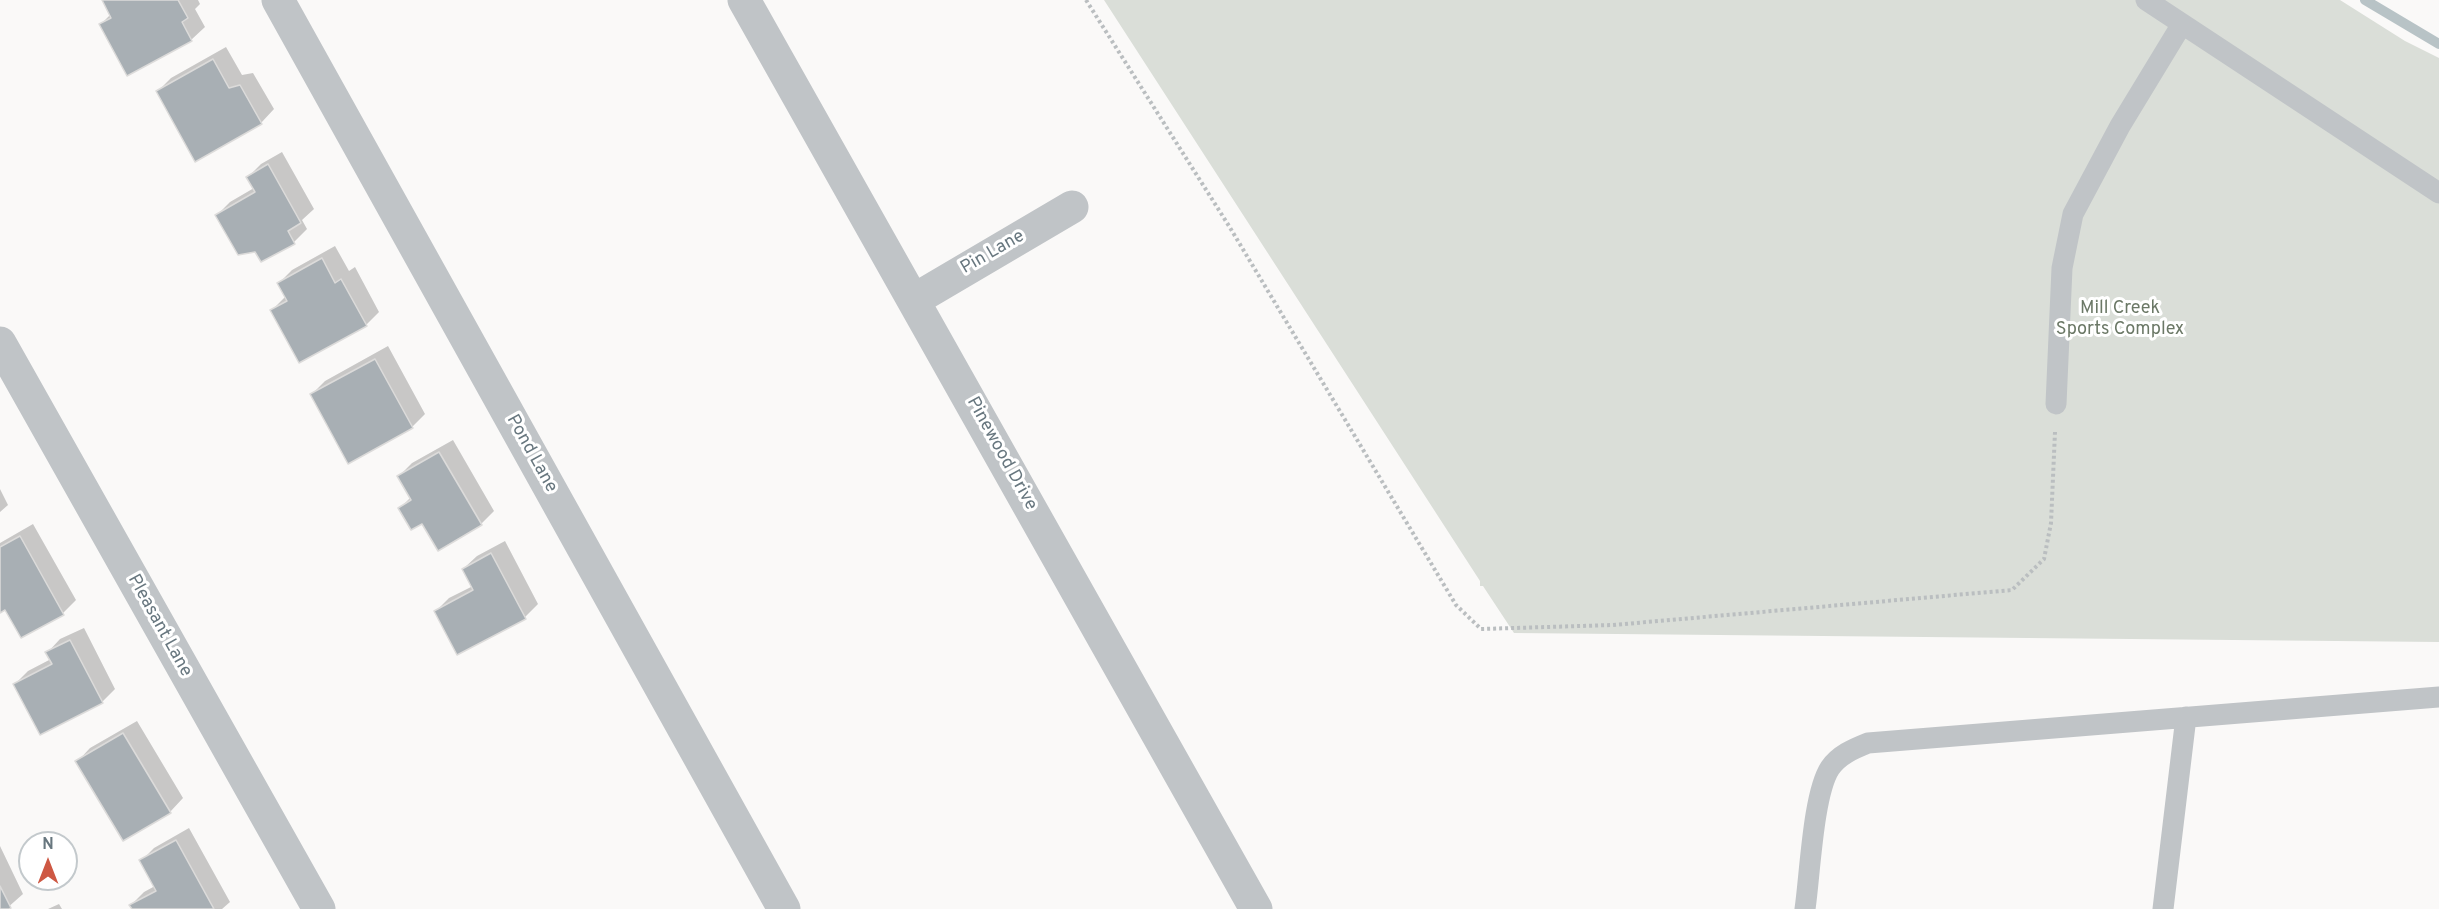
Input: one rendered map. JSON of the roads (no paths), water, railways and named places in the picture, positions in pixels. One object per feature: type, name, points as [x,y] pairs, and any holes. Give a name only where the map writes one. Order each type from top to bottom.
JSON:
[{"type":"street","name":"Pond Lane","points":[[278,0],[784,909]]},
{"type":"street","name":"Pinewood Drive","points":[[744,0],[1256,909]]},
{"type":"street","name":"Pin Lane","points":[[914,300],[1072,207]]},
{"type":"street","name":"Pleasant Lane","points":[[0,343],[319,909]]},
{"type":"lane","points":[[2146,0],[2439,193]]},
{"type":"lane","points":[[2056,404],[2062,268],[2073,214],[2120,126],[2182,24]]},
{"type":"lane","points":[[1805,909],[1820,787],[1831,767],[1847,751],[1868,742],[2439,697]]},
{"type":"lane","points":[[2163,909],[2186,717]]},
{"type":"waterway","points":[[2365,0],[2439,44]]},
{"type":"park label","name":"Mill Creek Sports Complex","points":[[2120,319]]}]
